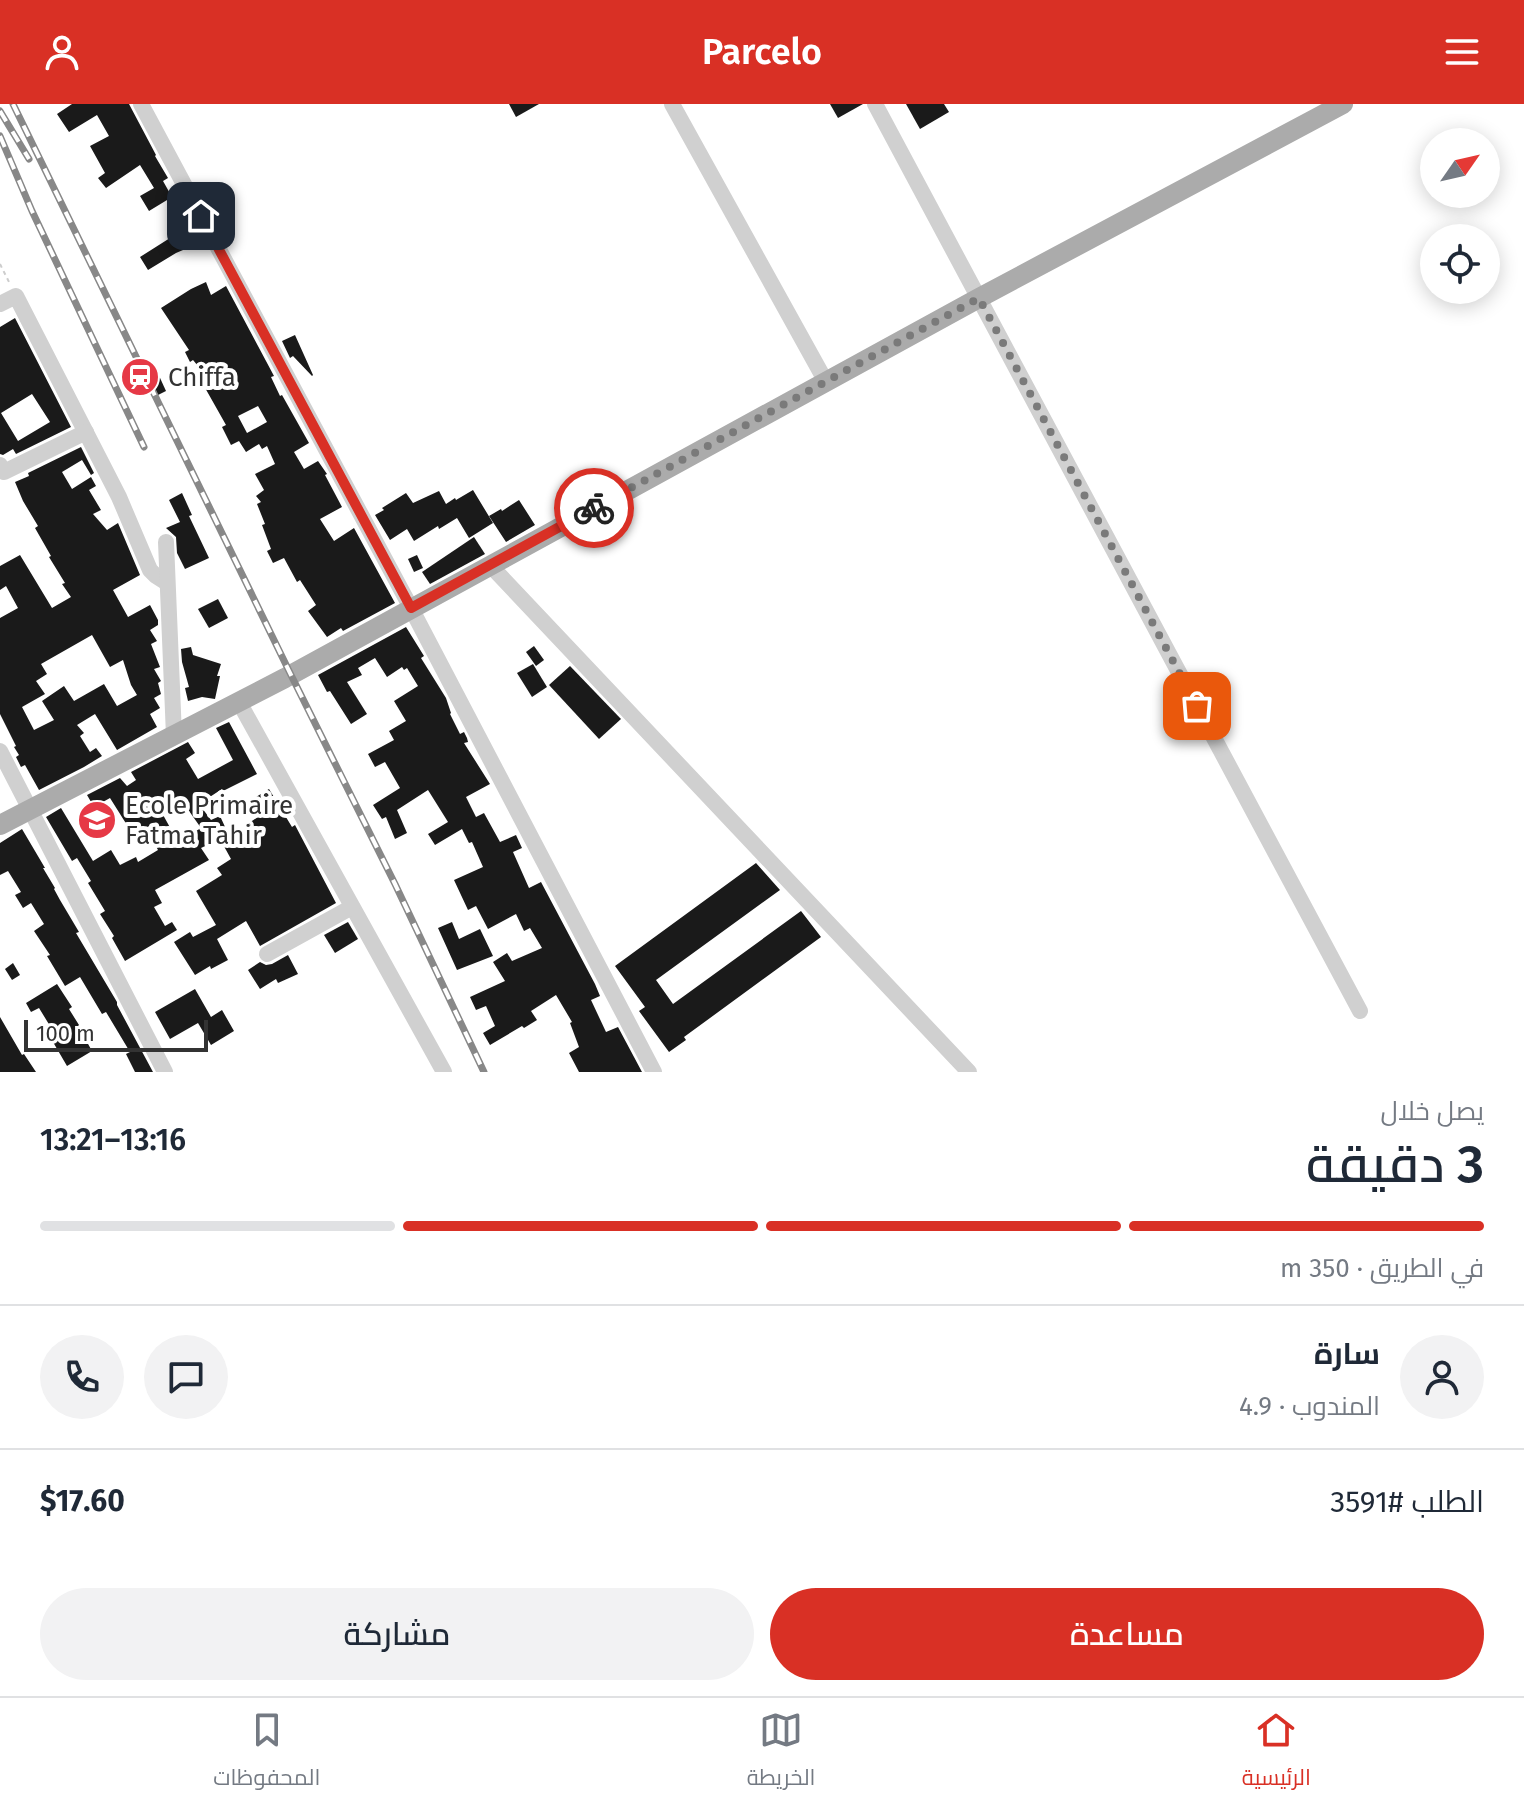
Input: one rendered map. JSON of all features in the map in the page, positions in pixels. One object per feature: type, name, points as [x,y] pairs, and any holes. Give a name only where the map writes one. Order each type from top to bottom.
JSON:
[{"type":"main road","points":[[0,825],[239,702],[979,298],[1343,104]]},
{"type":"street","points":[[141,104],[411,608],[654,1072]]},
{"type":"street","points":[[672,104],[826,382]]},
{"type":"street","points":[[875,104],[1360,1011]]},
{"type":"street","points":[[0,304],[16,296],[119,497],[150,570],[167,583]]},
{"type":"street","points":[[0,465],[4,472],[86,432]]},
{"type":"street","points":[[166,542],[174,736]]},
{"type":"street","points":[[490,565],[969,1072]]},
{"type":"street","points":[[239,702],[444,1072]]},
{"type":"street","points":[[0,751],[165,1072]]},
{"type":"street","points":[[267,954],[352,907]]},
{"type":"path","points":[[0,264],[16,296]]},
{"type":"building","points":[[72,104],[129,104],[168,178],[163,181],[172,197],[149,211],[140,196],[154,188],[140,165],[106,188],[98,178],[105,173],[90,146],[109,136],[97,115],[69,132],[57,114]]},
{"type":"building","points":[[509,104],[539,104],[516,117]]},
{"type":"building","points":[[830,104],[863,104],[838,118]]},
{"type":"building","points":[[906,104],[944,104],[949,112],[920,129]]},
{"type":"building","points":[[191,230],[197,244],[148,270],[140,257],[170,238]]},
{"type":"building","points":[[206,282],[211,295],[226,286],[274,376],[271,377],[280,396],[309,443],[294,452],[304,469],[318,461],[342,507],[320,519],[334,541],[354,528],[395,603],[327,637],[308,611],[316,605],[300,580],[297,582],[284,558],[273,563],[267,551],[271,549],[257,504],[261,502],[256,496],[264,490],[255,474],[275,464],[267,446],[262,449],[259,444],[246,452],[239,441],[231,445],[222,427],[226,425],[204,386],[198,366],[193,360],[190,362],[185,352],[189,350],[161,308]],"holes":[[[258,406],[267,422],[247,433],[238,416]]]},
{"type":"building","points":[[15,318],[71,427],[16,454],[13,449],[3,455],[0,454],[0,327]],"holes":[[[32,394],[50,422],[18,441],[1,413]]]},
{"type":"building","points":[[295,335],[312,376],[293,356],[290,358],[282,341]]},
{"type":"building","points":[[155,367],[166,391],[158,395],[146,371]]},
{"type":"building","points":[[81,447],[94,473],[91,475],[82,460],[62,472],[72,489],[91,477],[96,486],[89,490],[101,510],[93,514],[107,530],[118,523],[140,575],[113,590],[128,617],[150,605],[158,620],[158,625],[150,630],[157,641],[151,644],[160,667],[154,669],[161,681],[158,683],[161,694],[154,698],[160,708],[150,714],[157,727],[117,750],[95,714],[77,725],[84,733],[80,736],[90,752],[96,748],[102,756],[39,790],[25,765],[21,767],[16,757],[19,755],[16,746],[0,714],[0,618],[18,608],[6,586],[0,590],[0,566],[20,555],[52,608],[71,597],[62,584],[65,583],[49,557],[35,528],[38,526],[15,482],[29,476],[28,473]],"holes":[[[92,635],[110,667],[123,660],[137,695],[117,706],[104,684],[74,701],[64,686],[42,701],[54,720],[34,730],[22,707],[45,694],[36,681],[47,674],[41,664]]]},
{"type":"building","points":[[473,490],[493,523],[469,538],[457,518],[414,541],[407,529],[390,540],[375,515],[406,493],[413,503],[439,491],[446,504]]},
{"type":"building","points":[[182,493],[209,558],[185,569],[177,553],[176,537],[166,528],[180,522],[169,500]]},
{"type":"building","points":[[519,500],[535,525],[506,542],[489,516]]},
{"type":"building","points":[[474,537],[485,554],[430,584],[422,572]]},
{"type":"building","points":[[417,555],[423,568],[414,572],[408,559]]},
{"type":"building","points":[[218,599],[228,618],[209,628],[198,609]]},
{"type":"building","points":[[406,627],[446,698],[460,734],[464,732],[467,738],[468,742],[464,743],[490,784],[466,797],[476,817],[484,813],[500,842],[516,835],[522,848],[513,852],[529,888],[541,882],[595,984],[600,996],[591,1000],[606,1032],[618,1027],[642,1072],[579,1072],[569,1053],[579,1047],[572,1022],[556,995],[531,1011],[537,1020],[524,1028],[522,1026],[490,1045],[483,1033],[495,1026],[486,1006],[476,1010],[470,997],[505,981],[493,962],[507,953],[512,961],[542,948],[530,928],[524,931],[516,914],[488,929],[476,906],[468,910],[454,880],[483,867],[472,842],[469,843],[462,829],[435,845],[428,834],[448,822],[428,790],[397,810],[407,833],[395,839],[386,817],[382,819],[373,805],[400,788],[385,762],[375,767],[368,754],[394,740],[389,731],[406,721],[394,701],[418,686],[407,668],[404,670],[402,667],[387,677],[375,658],[358,668],[362,675],[347,682],[367,714],[351,724],[318,675]]},
{"type":"building","points":[[534,646],[544,660],[536,666],[526,652]]},
{"type":"building","points":[[191,647],[193,655],[221,664],[215,699],[202,697],[188,701],[185,688],[189,687],[181,649]]},
{"type":"building","points":[[533,664],[547,687],[532,697],[517,673]]},
{"type":"building","points":[[570,666],[621,719],[599,739],[549,685]]},
{"type":"building","points":[[229,722],[257,774],[222,789],[199,804],[211,820],[220,816],[232,842],[256,834],[249,823],[258,817],[248,802],[269,789],[292,827],[295,825],[336,903],[260,946],[246,921],[217,939],[228,960],[195,975],[174,942],[190,932],[193,937],[216,925],[196,891],[222,875],[217,868],[231,859],[220,839],[201,848],[209,860],[155,890],[162,903],[154,907],[165,926],[172,922],[177,930],[125,961],[100,914],[105,911],[88,883],[91,881],[77,858],[72,861],[46,817],[61,808],[93,861],[111,850],[120,865],[136,857],[138,862],[158,850],[149,834],[137,841],[110,798],[94,807],[87,795],[120,778],[127,786],[136,780],[131,772],[188,742],[195,753],[186,759],[198,779],[233,760],[216,728]],"holes":[[[182,801],[201,828],[178,842],[162,813]]]},
{"type":"building","points":[[22,829],[153,1072],[135,1072],[126,1054],[130,1052],[80,977],[65,986],[34,931],[44,924],[31,903],[23,908],[15,895],[21,892],[8,871],[0,875],[0,843]]},
{"type":"building","points":[[756,863],[780,890],[656,980],[673,1004],[801,911],[821,937],[684,1037],[686,1040],[669,1052],[639,1011],[645,1007],[615,966]]},
{"type":"building","points":[[348,922],[358,939],[335,953],[324,935]]},
{"type":"building","points":[[452,922],[459,939],[480,929],[493,956],[457,970],[438,928]]},
{"type":"building","points":[[288,955],[298,974],[278,983],[276,979],[260,989],[248,970],[260,962],[272,964]]},
{"type":"building","points":[[13,963],[20,975],[12,980],[5,969]]},
{"type":"building","points":[[57,984],[72,1007],[69,1009],[92,1051],[67,1066],[53,1042],[58,1039],[39,1008],[31,1012],[26,1003]]},
{"type":"building","points":[[195,989],[211,1017],[222,1010],[234,1031],[211,1045],[198,1023],[170,1039],[155,1012]]},
{"type":"building","points":[[0,1017],[22,1055],[36,1072],[0,1072]]},
{"type":"railway","points":[[13,104],[484,1072]]},
{"type":"railway","points":[[0,111],[29,159]]},
{"type":"railway","points":[[0,136],[32,211],[144,447]]},
{"type":"way so far","points":[[594,508],[979,298],[1197,706]]},
{"type":"place","name":"Chiffa","points":[[140,377]]},
{"type":"place","name":"Ecole Primaire Fatma Tahir","points":[[97,820]]},
{"type":"route","points":[[201,216],[411,608],[594,508]]}]
